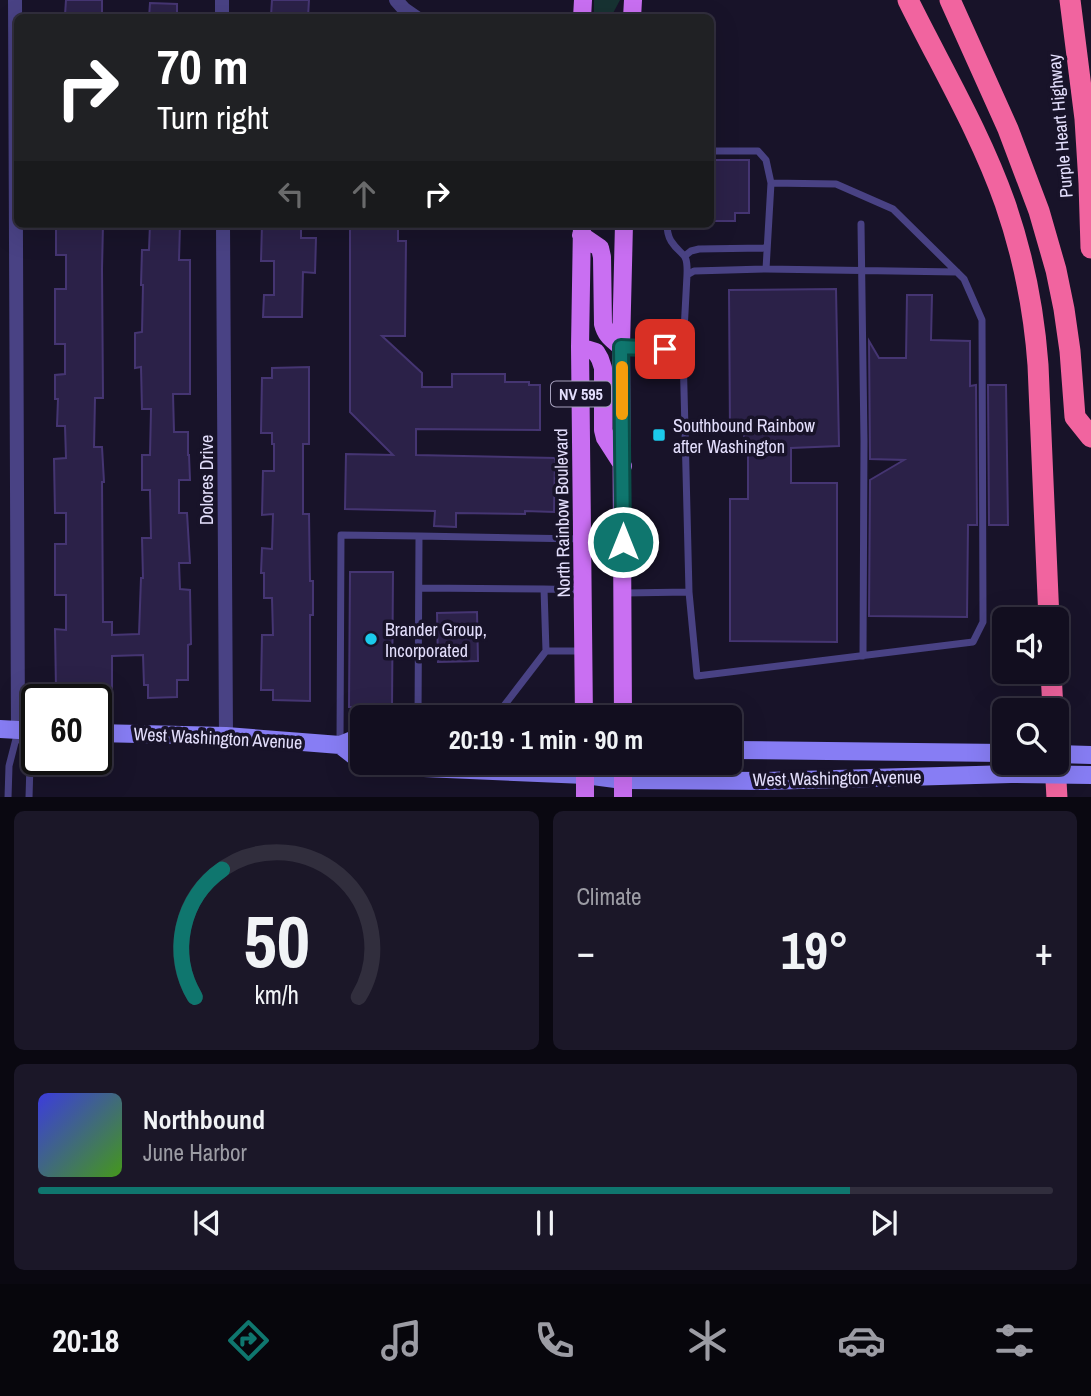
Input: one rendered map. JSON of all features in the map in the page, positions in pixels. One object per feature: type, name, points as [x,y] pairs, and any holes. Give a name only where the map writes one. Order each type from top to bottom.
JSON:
[{"type":"highway","points":[[906,0],[947,76],[992,170],[1025,275],[1035,329],[1038,365],[1048,607]]},
{"type":"highway","points":[[950,0],[1008,130],[1040,211],[1064,309],[1075,417],[1091,437]]},
{"type":"highway","name":"Purple Heart Highway","points":[[1070,0],[1085,119],[1091,248]]},
{"type":"highway","points":[[1056,775],[1057,797]]},
{"type":"main road","name":"NV 595","points":[[623,705],[621,347],[624,228]]},
{"type":"main road","points":[[582,230],[600,248],[603,324],[609,338],[621,347]]},
{"type":"main road","name":"North Rainbow Boulevard","points":[[582,230],[580,348],[584,705]]},
{"type":"main road","points":[[580,348],[596,352],[600,359],[603,368],[603,430],[623,466]]},
{"type":"main road","name":"West Washington Avenue","points":[[112,733],[226,736],[340,745],[350,741]]},
{"type":"main road","points":[[340,745],[350,753]]},
{"type":"main road","name":"West Washington Avenue","points":[[742,750],[992,753]]},
{"type":"main road","points":[[1069,754],[1091,755]]},
{"type":"main road","points":[[585,775],[585,797]]},
{"type":"main road","name":"West Washington Avenue","points":[[606,775],[623,780],[1091,775]]},
{"type":"street","points":[[396,0],[411,14]]},
{"type":"street","points":[[6,730],[14,81]]},
{"type":"street","name":"Dolores Drive","points":[[223,228],[226,736]]},
{"type":"lane","points":[[714,151],[758,151],[766,160],[771,183],[766,270]]},
{"type":"lane","points":[[668,228],[669,240],[686,255],[687,263],[683,351],[689,592],[697,676],[973,642],[983,622],[982,320],[964,279],[892,209],[836,184],[771,183]]},
{"type":"lane","points":[[860,224],[864,441],[863,656]]},
{"type":"lane","points":[[686,255],[699,249],[767,248]]},
{"type":"lane","points":[[687,275],[694,271],[766,270],[958,272]]},
{"type":"lane","points":[[621,347],[683,351]]},
{"type":"lane","points":[[340,745],[341,535],[583,539]]},
{"type":"lane","points":[[418,705],[419,536]]},
{"type":"lane","points":[[419,588],[584,590]]},
{"type":"lane","points":[[504,705],[546,651],[544,589]]},
{"type":"lane","points":[[623,593],[689,592]]},
{"type":"lane","points":[[546,651],[584,651]]},
{"type":"lane","points":[[6,730],[8,797]]},
{"type":"lane","points":[[6,730],[30,764],[29,797]]},
{"type":"green space","points":[[594,0],[620,0],[613,14],[594,14]]},
{"type":"building","points":[[66,0],[102,0],[102,14],[65,14]]},
{"type":"building","points":[[272,0],[309,0],[308,14],[271,14]]},
{"type":"building","points":[[150,3],[177,4],[177,14],[149,14]]},
{"type":"building","points":[[714,160],[749,160],[749,213],[735,213],[735,221],[714,221]]},
{"type":"building","points":[[56,228],[103,228],[103,398],[95,398],[94,447],[102,447],[103,622],[112,622],[112,635],[139,634],[143,578],[142,538],[151,538],[150,490],[142,490],[142,455],[150,455],[151,409],[142,409],[141,367],[135,368],[135,333],[142,332],[142,250],[149,250],[150,228],[180,228],[179,260],[190,260],[190,394],[173,394],[174,432],[188,432],[190,480],[179,480],[179,513],[187,513],[190,563],[179,563],[180,589],[190,590],[191,644],[188,645],[188,680],[177,680],[177,697],[148,698],[148,685],[144,685],[143,655],[112,656],[112,684],[56,684],[55,629],[66,630],[66,595],[55,595],[55,544],[66,544],[66,513],[55,513],[54,459],[66,458],[65,426],[57,426],[58,399],[55,399],[55,375],[65,374],[65,344],[55,344],[55,289],[66,289],[66,255],[56,255]]},
{"type":"building","points":[[262,228],[301,228],[301,238],[316,238],[315,273],[303,272],[302,317],[263,317],[264,295],[274,295],[274,261],[261,261]]},
{"type":"building","points":[[350,228],[398,228],[398,241],[406,241],[405,336],[382,336],[422,373],[422,387],[452,387],[452,374],[505,374],[505,382],[540,385],[540,430],[416,429],[416,455],[555,458],[554,512],[456,513],[456,527],[434,526],[435,511],[345,509],[346,454],[393,455],[350,412]]},
{"type":"building","points":[[836,289],[839,446],[791,448],[791,483],[837,483],[837,642],[730,641],[730,499],[748,499],[748,449],[744,449],[744,432],[730,432],[729,290]]},
{"type":"building","points":[[907,295],[932,295],[931,340],[970,341],[970,386],[976,385],[977,525],[968,525],[967,617],[869,616],[870,480],[904,460],[870,459],[869,341],[879,358],[906,358]]},
{"type":"building","points":[[309,367],[309,444],[303,444],[303,514],[309,514],[310,581],[313,581],[313,615],[310,615],[310,701],[273,700],[273,690],[261,690],[262,635],[273,635],[272,598],[264,598],[264,573],[261,573],[262,548],[272,549],[273,514],[262,515],[263,471],[274,471],[272,433],[261,433],[262,378],[272,378],[272,368]]},
{"type":"building","points":[[988,385],[1006,385],[1008,525],[989,525]]},
{"type":"building","name":"Brander Group, Incorporated","points":[[350,572],[393,572],[392,705],[349,707]]},
{"type":"building","points":[[477,612],[478,661],[438,662],[437,613]]},
{"type":"slow traffic","points":[[622,367],[622,414]]},
{"type":"place","name":"Southbound Rainbow after Washington","points":[[659,435]]},
{"type":"place","name":"Brander Group, Incorporated","points":[[371,639]]},
{"type":"route","points":[[623,542],[621,347],[665,349]]}]
